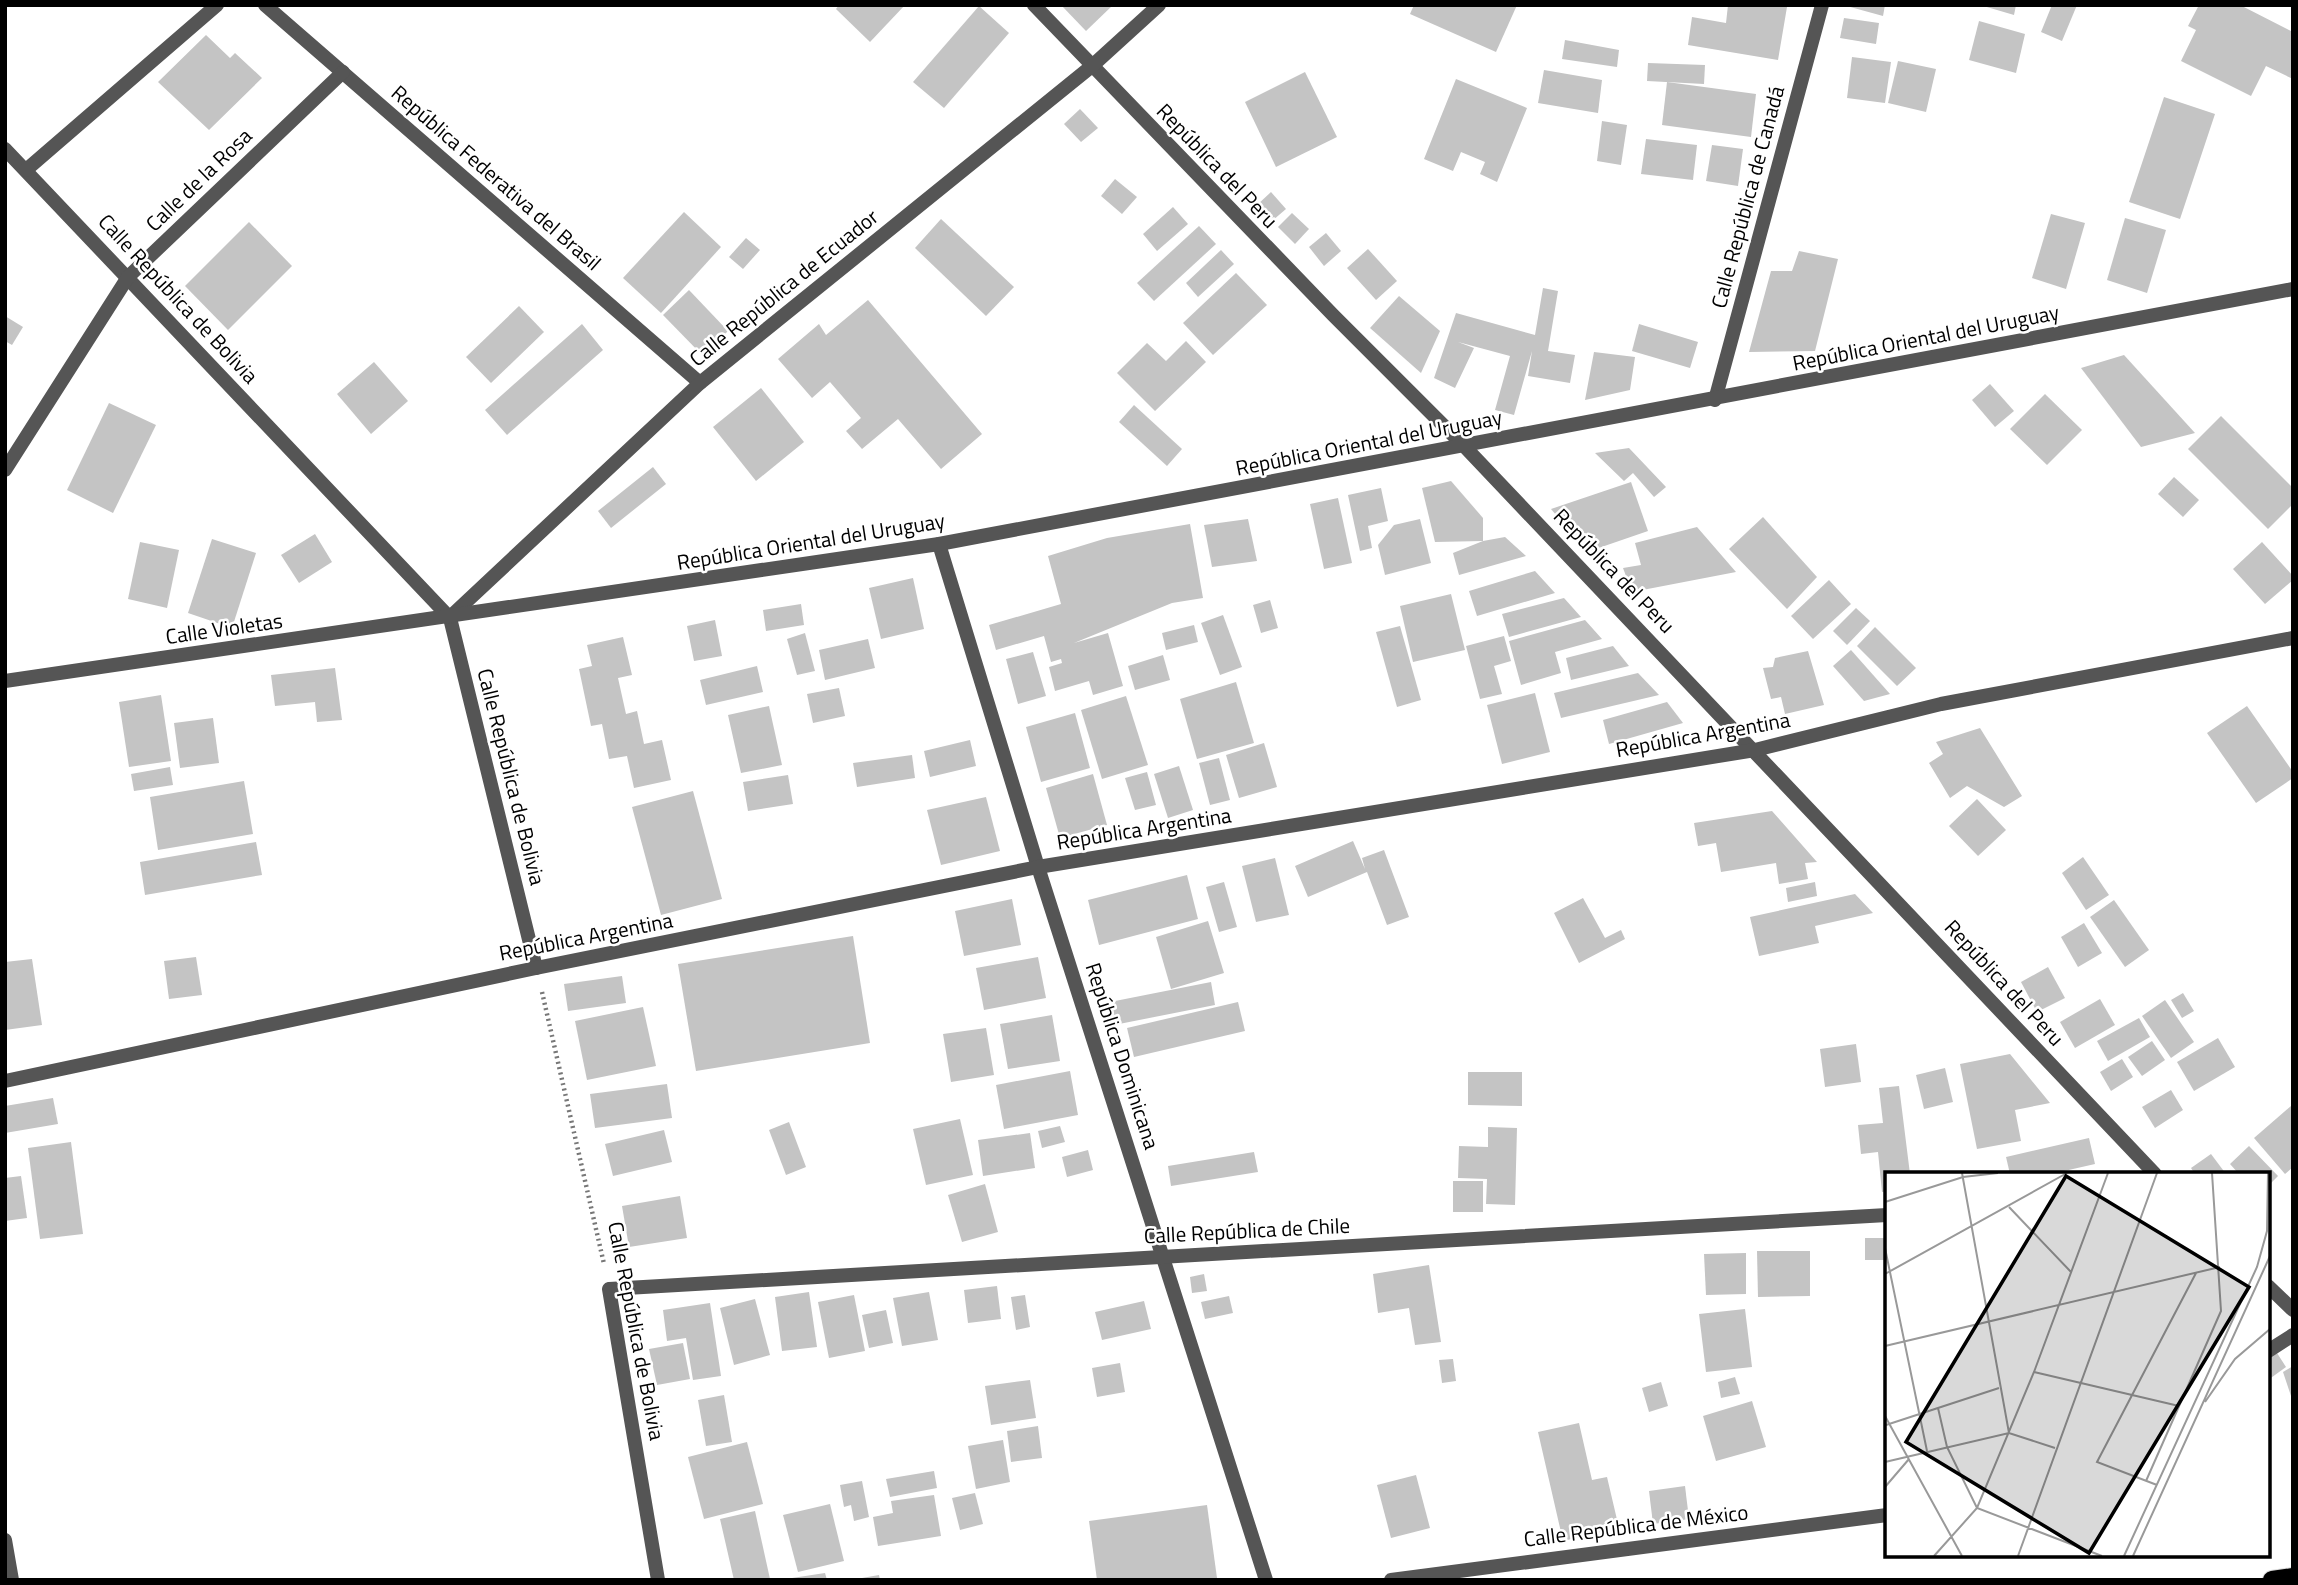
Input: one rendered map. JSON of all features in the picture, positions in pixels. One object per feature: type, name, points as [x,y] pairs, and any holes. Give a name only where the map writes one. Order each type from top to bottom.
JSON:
[{"type":"main road","points":[[2273,1580],[2293,1577]]},
{"type":"street","points":[[26,170],[217,5]]},
{"type":"street","name":"República Federativa del Brasil","points":[[265,5],[700,383]]},
{"type":"street","name":"República del Peru","points":[[1034,5],[1465,447],[2153,1172]]},
{"type":"street","name":"Calle República de Ecuador","points":[[450,618],[700,383],[1091,66],[1159,5]]},
{"type":"street","name":"Calle República de Canadá","points":[[1715,400],[1822,5]]},
{"type":"street","name":"Calle de la Rosa","points":[[5,470],[128,277],[342,72]]},
{"type":"street","name":"Calle República de Bolivia","points":[[5,149],[450,618],[536,968]]},
{"type":"street","name":"República Oriental del Uruguay","points":[[450,618],[939,544],[1715,400],[2293,289]]},
{"type":"street","name":"República Dominicana","points":[[939,544],[1038,867],[1165,1256],[1266,1580]]},
{"type":"street","name":"Calle Violetas","points":[[5,681],[450,618]]},
{"type":"street","name":"República Argentina","points":[[5,1081],[536,968],[1038,867],[1755,750],[1941,704],[2293,638]]},
{"type":"street","name":"Calle República de Chile","points":[[610,1289],[1885,1215]]},
{"type":"street","points":[[2270,1288],[2293,1310]]},
{"type":"street","name":"Calle República de Bolivia","points":[[610,1289],[658,1580]]},
{"type":"street","points":[[2270,1350],[2293,1335]]},
{"type":"street","name":"Calle República de México","points":[[1391,1580],[1885,1515]]},
{"type":"street","points":[[5,1540],[12,1580]]},
{"type":"path","name":"Calle República de Bolivia","points":[[536,968],[610,1289]]},
{"type":"building","points":[[839,5],[905,5],[870,42],[836,9]]},
{"type":"building","points":[[1061,5],[1113,5],[1086,31]]},
{"type":"building","points":[[1414,5],[1517,5],[1496,52],[1410,14]]},
{"type":"building","points":[[1728,5],[1787,7],[1778,60],[1688,45],[1692,17],[1726,23]]},
{"type":"building","points":[[1843,5],[1885,5],[1883,16]]},
{"type":"building","points":[[1980,5],[2016,5],[2014,15]]},
{"type":"building","points":[[2052,5],[2077,5],[2062,41],[2041,32]]},
{"type":"building","points":[[2199,5],[2240,5],[2293,32],[2293,79],[2266,66],[2251,96],[2181,61],[2196,30],[2188,26]]},
{"type":"building","points":[[979,6],[1009,33],[944,108],[913,82]]},
{"type":"building","points":[[1844,18],[1879,23],[1876,44],[1840,38]]},
{"type":"building","points":[[1979,21],[2025,34],[2016,73],[1969,60]]},
{"type":"building","points":[[206,35],[230,58],[235,53],[262,78],[209,130],[158,82]]},
{"type":"building","points":[[1565,40],[1619,50],[1617,67],[1562,59]]},
{"type":"building","points":[[1852,57],[1891,62],[1885,103],[1847,98]]},
{"type":"building","points":[[1898,61],[1936,69],[1926,112],[1888,103]]},
{"type":"building","points":[[1648,63],[1705,65],[1704,84],[1647,81]]},
{"type":"building","points":[[1544,70],[1602,80],[1598,113],[1538,103]]},
{"type":"building","points":[[1305,72],[1337,137],[1276,167],[1245,102]]},
{"type":"building","points":[[1456,79],[1527,108],[1497,182],[1480,174],[1485,162],[1461,152],[1453,171],[1424,159]]},
{"type":"building","points":[[1667,82],[1756,94],[1751,137],[1662,125]]},
{"type":"building","points":[[2164,97],[2215,114],[2180,219],[2129,202]]},
{"type":"building","points":[[1080,109],[1098,128],[1081,142],[1064,124]]},
{"type":"building","points":[[1602,121],[1627,125],[1621,165],[1597,161]]},
{"type":"building","points":[[1646,139],[1697,145],[1693,180],[1641,174]]},
{"type":"building","points":[[1712,145],[1743,149],[1738,186],[1706,181]]},
{"type":"building","points":[[1115,179],[1137,197],[1122,214],[1101,196]]},
{"type":"building","points":[[1271,192],[1286,209],[1272,221],[1257,205]]},
{"type":"building","points":[[1173,207],[1188,224],[1157,251],[1143,234]]},
{"type":"building","points":[[684,212],[721,247],[661,313],[623,278]]},
{"type":"building","points":[[1292,213],[1309,229],[1295,244],[1278,227]]},
{"type":"building","points":[[2051,214],[2085,223],[2066,289],[2032,278]]},
{"type":"building","points":[[2125,218],[2166,230],[2147,293],[2107,280]]},
{"type":"building","points":[[941,219],[1014,287],[986,316],[915,248]]},
{"type":"building","points":[[249,222],[292,266],[228,330],[185,286]]},
{"type":"building","points":[[1199,226],[1216,244],[1154,301],[1137,283]]},
{"type":"building","points":[[1326,233],[1341,251],[1324,266],[1309,247]]},
{"type":"building","points":[[746,238],[760,250],[743,269],[729,257]]},
{"type":"building","points":[[1368,249],[1397,281],[1376,300],[1347,268]]},
{"type":"building","points":[[1221,250],[1234,264],[1198,297],[1186,283]]},
{"type":"building","points":[[1799,251],[1838,259],[1815,351],[1749,352],[1771,271],[1792,271]]},
{"type":"building","points":[[1236,273],[1267,305],[1213,355],[1183,323]]},
{"type":"building","points":[[1543,288],[1558,291],[1548,351],[1575,355],[1570,383],[1528,376],[1532,351],[1514,415],[1495,410],[1510,356],[1458,342],[1474,348],[1455,388],[1434,378],[1456,313],[1535,335]]},
{"type":"building","points":[[689,290],[728,331],[703,356],[663,315]]},
{"type":"building","points":[[1399,296],[1440,331],[1421,373],[1370,328]]},
{"type":"building","points":[[868,300],[982,434],[941,469],[898,419],[862,449],[846,431],[861,418],[830,382],[812,398],[778,359],[819,324],[826,335]]},
{"type":"building","points":[[519,306],[544,332],[491,383],[466,357]]},
{"type":"building","points":[[5,316],[23,327],[12,345],[5,341]]},
{"type":"building","points":[[582,324],[603,350],[507,435],[485,410]]},
{"type":"building","points":[[1639,324],[1698,342],[1690,368],[1632,351]]},
{"type":"building","points":[[1186,341],[1206,362],[1155,411],[1117,373],[1147,343],[1166,361]]},
{"type":"building","points":[[1594,352],[1635,357],[1630,390],[1585,400]]},
{"type":"building","points":[[2124,355],[2195,433],[2141,447],[2081,368]]},
{"type":"building","points":[[374,362],[408,401],[371,434],[337,394]]},
{"type":"building","points":[[1990,384],[2014,411],[1995,427],[1972,400]]},
{"type":"building","points":[[761,388],[804,442],[756,481],[713,427]]},
{"type":"building","points":[[2045,394],[2082,430],[2047,465],[2010,429]]},
{"type":"building","points":[[109,403],[156,425],[113,513],[67,490]]},
{"type":"building","points":[[1134,405],[1182,449],[1167,466],[1119,422]]},
{"type":"building","points":[[2221,416],[2293,488],[2293,504],[2268,529],[2188,449]]},
{"type":"building","points":[[1629,448],[1666,487],[1654,497],[1633,473],[1624,481],[1595,453]]},
{"type":"building","points":[[653,467],[666,484],[611,528],[598,511]]},
{"type":"building","points":[[2174,477],[2199,500],[2183,517],[2158,494]]},
{"type":"building","points":[[1451,481],[1483,518],[1483,541],[1435,542],[1422,488]]},
{"type":"building","points":[[1631,482],[1648,531],[1587,552],[1551,509]]},
{"type":"building","points":[[1381,488],[1388,521],[1368,526],[1372,548],[1360,551],[1348,495]]},
{"type":"building","points":[[1338,498],[1352,563],[1324,569],[1310,504]]},
{"type":"building","points":[[1763,517],[1817,577],[1787,609],[1729,549]]},
{"type":"building","points":[[1248,519],[1257,561],[1212,567],[1204,525]]},
{"type":"building","points":[[1420,519],[1431,563],[1385,575],[1378,545],[1394,525]]},
{"type":"building","points":[[1190,524],[1203,598],[1172,603],[1074,643],[1108,633],[1123,686],[1093,695],[1089,681],[1055,691],[1049,667],[1062,663],[1061,659],[1051,662],[1044,636],[996,650],[989,625],[1061,604],[1048,556],[1107,538]]},
{"type":"building","points":[[1697,527],[1736,572],[1632,592],[1623,568],[1641,565],[1635,543]]},
{"type":"building","points":[[315,534],[332,562],[299,583],[281,555]]},
{"type":"building","points":[[1505,537],[1526,556],[1459,575],[1453,553],[1483,541]]},
{"type":"building","points":[[212,539],[256,553],[232,628],[188,613]]},
{"type":"building","points":[[140,542],[179,550],[167,608],[128,599]]},
{"type":"building","points":[[2262,542],[2293,576],[2293,580],[2265,604],[2233,569]]},
{"type":"building","points":[[1535,571],[1555,593],[1477,616],[1469,591]]},
{"type":"building","points":[[913,578],[924,629],[881,639],[869,588]]},
{"type":"building","points":[[1829,580],[1851,604],[1813,639],[1791,616]]},
{"type":"building","points":[[1451,594],[1465,650],[1413,662],[1400,606]]},
{"type":"building","points":[[1564,598],[1581,617],[1509,637],[1502,614]]},
{"type":"building","points":[[1270,600],[1278,628],[1261,633],[1253,605]]},
{"type":"building","points":[[801,604],[804,625],[766,631],[763,610]]},
{"type":"building","points":[[1856,608],[1870,621],[1847,645],[1833,631]]},
{"type":"building","points":[[1223,615],[1242,667],[1220,675],[1201,623]]},
{"type":"building","points":[[715,620],[722,656],[694,661],[687,626]]},
{"type":"building","points":[[1585,620],[1602,639],[1555,652],[1561,673],[1521,685],[1509,641]]},
{"type":"building","points":[[1194,625],[1198,642],[1166,650],[1162,633]]},
{"type":"building","points":[[1400,626],[1421,700],[1397,707],[1376,632]]},
{"type":"building","points":[[1875,627],[1916,668],[1897,686],[1857,646]]},
{"type":"building","points":[[805,633],[815,671],[797,675],[787,639]]},
{"type":"building","points":[[1504,636],[1511,661],[1494,666],[1502,694],[1480,699],[1466,646]]},
{"type":"building","points":[[623,637],[632,675],[618,678],[626,714],[637,711],[644,744],[662,740],[671,780],[634,788],[627,756],[609,759],[602,724],[591,726],[579,669],[592,666],[587,645]]},
{"type":"building","points":[[868,639],[875,668],[825,680],[819,650]]},
{"type":"building","points":[[1613,646],[1629,666],[1571,680],[1566,658]]},
{"type":"building","points":[[1851,650],[1890,694],[1864,701],[1833,666]]},
{"type":"building","points":[[1808,651],[1824,705],[1785,714],[1781,697],[1771,699],[1763,668],[1773,667],[1775,658]]},
{"type":"building","points":[[1033,652],[1046,696],[1018,704],[1006,659]]},
{"type":"building","points":[[1163,655],[1170,680],[1135,690],[1128,666]]},
{"type":"building","points":[[757,666],[763,692],[706,705],[700,680]]},
{"type":"building","points":[[335,668],[342,720],[317,722],[315,702],[275,706],[271,675]]},
{"type":"building","points":[[1638,673],[1659,695],[1561,718],[1554,693]]},
{"type":"building","points":[[1236,682],[1254,743],[1197,759],[1180,699]]},
{"type":"building","points":[[839,688],[845,716],[813,723],[807,694]]},
{"type":"building","points":[[1535,693],[1550,752],[1502,764],[1487,705]]},
{"type":"building","points":[[161,695],[171,761],[129,767],[119,702]]},
{"type":"building","points":[[1126,696],[1148,765],[1102,779],[1081,710]]},
{"type":"building","points":[[1667,702],[1683,723],[1609,744],[1603,720]]},
{"type":"building","points":[[769,706],[782,765],[741,773],[728,715]]},
{"type":"building","points":[[2247,706],[2293,772],[2293,778],[2256,803],[2207,733]]},
{"type":"building","points":[[1075,713],[1090,768],[1041,782],[1026,727]]},
{"type":"building","points":[[213,718],[219,763],[180,768],[174,723]]},
{"type":"building","points":[[1980,728],[2022,796],[2004,807],[1967,786],[1950,798],[1929,763],[1943,754],[1936,742]]},
{"type":"building","points":[[970,740],[976,766],[930,777],[924,751]]},
{"type":"building","points":[[1264,743],[1277,787],[1239,798],[1226,755]]},
{"type":"building","points":[[912,755],[915,778],[857,787],[853,763]]},
{"type":"building","points":[[1219,758],[1230,800],[1210,805],[1199,763]]},
{"type":"building","points":[[1179,766],[1193,810],[1168,818],[1154,774]]},
{"type":"building","points":[[170,767],[173,785],[134,791],[131,774]]},
{"type":"building","points":[[1147,772],[1156,805],[1135,810],[1125,778]]},
{"type":"building","points":[[1093,774],[1107,825],[1060,838],[1046,788]]},
{"type":"building","points":[[788,775],[793,804],[748,811],[743,782]]},
{"type":"building","points":[[244,781],[253,834],[158,850],[150,797]]},
{"type":"building","points":[[693,791],[722,899],[661,915],[632,807]]},
{"type":"building","points":[[986,797],[1000,851],[941,865],[927,810]]},
{"type":"building","points":[[1977,799],[2006,830],[1978,856],[1949,826]]},
{"type":"building","points":[[1772,811],[1817,862],[1805,863],[1808,879],[1779,884],[1776,863],[1721,872],[1716,843],[1698,846],[1694,823]]},
{"type":"building","points":[[1353,841],[1365,869],[1362,858],[1384,850],[1409,917],[1387,925],[1367,872],[1308,897],[1295,866]]},
{"type":"building","points":[[256,842],[262,875],[145,895],[140,862]]},
{"type":"building","points":[[2083,857],[2109,895],[2086,910],[2062,873]]},
{"type":"building","points":[[1275,858],[1289,915],[1256,922],[1242,866]]},
{"type":"building","points":[[1187,875],[1198,919],[1099,945],[1088,900]]},
{"type":"building","points":[[1224,882],[1237,927],[1219,932],[1206,887]]},
{"type":"building","points":[[1815,882],[1817,896],[1788,902],[1786,888]]},
{"type":"building","points":[[1855,894],[1873,913],[1815,926],[1819,943],[1759,956],[1750,917]]},
{"type":"building","points":[[1583,898],[1605,938],[1621,930],[1625,939],[1579,963],[1554,913]]},
{"type":"building","points":[[1012,899],[1021,945],[964,956],[955,911]]},
{"type":"building","points":[[2114,900],[2149,950],[2125,967],[2090,917]]},
{"type":"building","points":[[1208,921],[1224,973],[1171,989],[1156,937]]},
{"type":"building","points":[[2084,923],[2102,953],[2078,967],[2061,937]]},
{"type":"building","points":[[853,936],[870,1043],[696,1071],[678,964]]},
{"type":"building","points":[[196,957],[202,995],[169,999],[164,961]]},
{"type":"building","points":[[1038,957],[1046,998],[984,1010],[976,968]]},
{"type":"building","points":[[32,959],[42,1025],[5,1030],[5,962]]},
{"type":"building","points":[[2048,967],[2065,998],[2037,1012],[2021,982]]},
{"type":"building","points":[[622,976],[626,1003],[568,1011],[564,984]]},
{"type":"building","points":[[1211,982],[1215,1005],[1114,1025],[1110,1002]]},
{"type":"building","points":[[2183,993],[2194,1011],[2182,1018],[2171,1000]]},
{"type":"building","points":[[2100,999],[2115,1025],[2075,1048],[2060,1022]]},
{"type":"building","points":[[2165,1000],[2194,1042],[2171,1058],[2142,1016]]},
{"type":"building","points":[[1238,1002],[1245,1031],[1134,1057],[1127,1028]]},
{"type":"building","points":[[643,1007],[656,1066],[587,1080],[575,1021]]},
{"type":"building","points":[[1052,1015],[1060,1061],[1008,1069],[1000,1024]]},
{"type":"building","points":[[2139,1018],[2150,1037],[2108,1061],[2097,1041]]},
{"type":"building","points":[[986,1028],[994,1075],[951,1082],[943,1034]]},
{"type":"building","points":[[2218,1038],[2235,1067],[2194,1091],[2177,1062]]},
{"type":"building","points":[[2152,1041],[2165,1060],[2142,1076],[2128,1057]]},
{"type":"building","points":[[1856,1044],[1861,1082],[1825,1087],[1820,1049]]},
{"type":"building","points":[[2010,1054],[2050,1103],[2015,1110],[2021,1141],[1977,1149],[1960,1064]]},
{"type":"building","points":[[2122,1059],[2133,1077],[2111,1091],[2100,1072]]},
{"type":"building","points":[[1945,1068],[1953,1102],[1924,1109],[1916,1075]]},
{"type":"building","points":[[1070,1071],[1078,1115],[1004,1129],[996,1085]]},
{"type":"building","points":[[1468,1072],[1522,1072],[1522,1106],[1468,1105]]},
{"type":"building","points":[[667,1084],[672,1118],[595,1128],[590,1094]]},
{"type":"building","points":[[1899,1086],[1910,1172],[1885,1172],[1885,1191],[1882,1192],[1878,1152],[1861,1154],[1858,1125],[1883,1123],[1879,1088]]},
{"type":"building","points":[[2171,1090],[2183,1110],[2155,1128],[2142,1107]]},
{"type":"building","points":[[53,1098],[58,1124],[5,1133],[5,1106]]},
{"type":"building","points":[[2291,1106],[2293,1167],[2285,1174],[2254,1138]]},
{"type":"building","points":[[960,1119],[973,1175],[926,1185],[913,1129]]},
{"type":"building","points":[[789,1122],[806,1167],[786,1175],[769,1130]]},
{"type":"building","points":[[1060,1126],[1065,1142],[1042,1148],[1038,1131]]},
{"type":"building","points":[[1488,1127],[1517,1128],[1515,1205],[1486,1204],[1487,1179],[1458,1178],[1459,1146],[1488,1147]]},
{"type":"building","points":[[664,1130],[672,1162],[613,1176],[605,1144]]},
{"type":"building","points":[[1030,1133],[1035,1168],[983,1176],[978,1140]]},
{"type":"building","points":[[2089,1138],[2095,1164],[2060,1172],[2010,1172],[2006,1157]]},
{"type":"building","points":[[71,1142],[83,1234],[40,1239],[28,1148]]},
{"type":"building","points":[[2249,1146],[2278,1176],[2270,1184],[2270,1172],[2237,1172],[2230,1164]]},
{"type":"building","points":[[1088,1150],[1093,1170],[1067,1177],[1062,1157]]},
{"type":"building","points":[[1254,1152],[1258,1172],[1171,1186],[1168,1166]]},
{"type":"building","points":[[2211,1154],[2224,1172],[2194,1172],[2191,1168]]},
{"type":"building","points":[[21,1176],[27,1218],[5,1221],[5,1178]]},
{"type":"building","points":[[1453,1181],[1483,1181],[1483,1212],[1453,1212]]},
{"type":"building","points":[[985,1184],[998,1232],[962,1242],[948,1195]]},
{"type":"building","points":[[680,1196],[687,1238],[629,1247],[622,1206]]},
{"type":"building","points":[[1865,1238],[1885,1238],[1885,1260],[1865,1260]]},
{"type":"building","points":[[1757,1251],[1810,1251],[1810,1296],[1758,1297]]},
{"type":"building","points":[[1746,1253],[1746,1294],[1706,1295],[1704,1254]]},
{"type":"building","points":[[1429,1265],[1441,1342],[1415,1345],[1409,1308],[1378,1313],[1373,1274]]},
{"type":"building","points":[[1204,1274],[1207,1291],[1192,1293],[1190,1277]]},
{"type":"building","points":[[997,1286],[1001,1319],[968,1323],[964,1290]]},
{"type":"building","points":[[809,1292],[817,1347],[782,1351],[775,1297]]},
{"type":"building","points":[[929,1292],[938,1340],[902,1346],[893,1298]]},
{"type":"building","points":[[854,1295],[865,1351],[829,1358],[818,1302]]},
{"type":"building","points":[[1025,1295],[1030,1327],[1016,1330],[1011,1297]]},
{"type":"building","points":[[1229,1296],[1233,1313],[1205,1319],[1201,1302]]},
{"type":"building","points":[[755,1299],[770,1355],[734,1365],[720,1308]]},
{"type":"building","points":[[1144,1301],[1151,1329],[1102,1340],[1095,1312]]},
{"type":"building","points":[[710,1303],[721,1376],[693,1380],[686,1338],[667,1341],[663,1310]]},
{"type":"building","points":[[1745,1309],[1752,1367],[1706,1372],[1699,1314]]},
{"type":"building","points":[[886,1310],[893,1343],[869,1348],[862,1315]]},
{"type":"building","points":[[683,1343],[690,1379],[657,1385],[649,1349]]},
{"type":"building","points":[[2277,1353],[2286,1367],[2270,1379],[2270,1358]]},
{"type":"building","points":[[1453,1359],[1456,1381],[1442,1383],[1439,1360]]},
{"type":"building","points":[[1120,1363],[1125,1392],[1097,1397],[1092,1368]]},
{"type":"building","points":[[2293,1366],[2293,1402],[2283,1372]]},
{"type":"building","points":[[1735,1377],[1740,1394],[1721,1398],[1718,1382]]},
{"type":"building","points":[[1030,1380],[1036,1418],[991,1425],[985,1386]]},
{"type":"building","points":[[1661,1382],[1668,1406],[1649,1412],[1642,1388]]},
{"type":"building","points":[[724,1395],[732,1442],[706,1446],[698,1400]]},
{"type":"building","points":[[1752,1401],[1766,1447],[1716,1461],[1703,1416]]},
{"type":"building","points":[[1579,1423],[1592,1480],[1607,1477],[1619,1528],[1563,1541],[1538,1432]]},
{"type":"building","points":[[1038,1426],[1042,1458],[1011,1462],[1007,1431]]},
{"type":"building","points":[[1003,1440],[1010,1482],[976,1489],[968,1446]]},
{"type":"building","points":[[747,1442],[763,1504],[704,1519],[688,1457]]},
{"type":"building","points":[[934,1471],[937,1488],[890,1497],[886,1479]]},
{"type":"building","points":[[1416,1475],[1430,1528],[1391,1538],[1377,1485]]},
{"type":"building","points":[[862,1481],[869,1517],[854,1521],[851,1505],[844,1507],[840,1485]]},
{"type":"building","points":[[1685,1486],[1689,1519],[1653,1524],[1649,1491]]},
{"type":"building","points":[[975,1493],[983,1524],[960,1530],[952,1498]]},
{"type":"building","points":[[934,1495],[941,1536],[878,1546],[873,1517],[893,1513],[891,1501]]},
{"type":"building","points":[[830,1504],[844,1561],[798,1572],[783,1515]]},
{"type":"building","points":[[1207,1505],[1217,1578],[1097,1580],[1089,1521]]},
{"type":"building","points":[[755,1511],[770,1579],[734,1580],[720,1519]]},
{"type":"building","points":[[825,1573],[827,1580],[792,1580],[792,1578]]},
{"type":"building","points":[[879,1575],[880,1580],[862,1580],[862,1578]]}]
